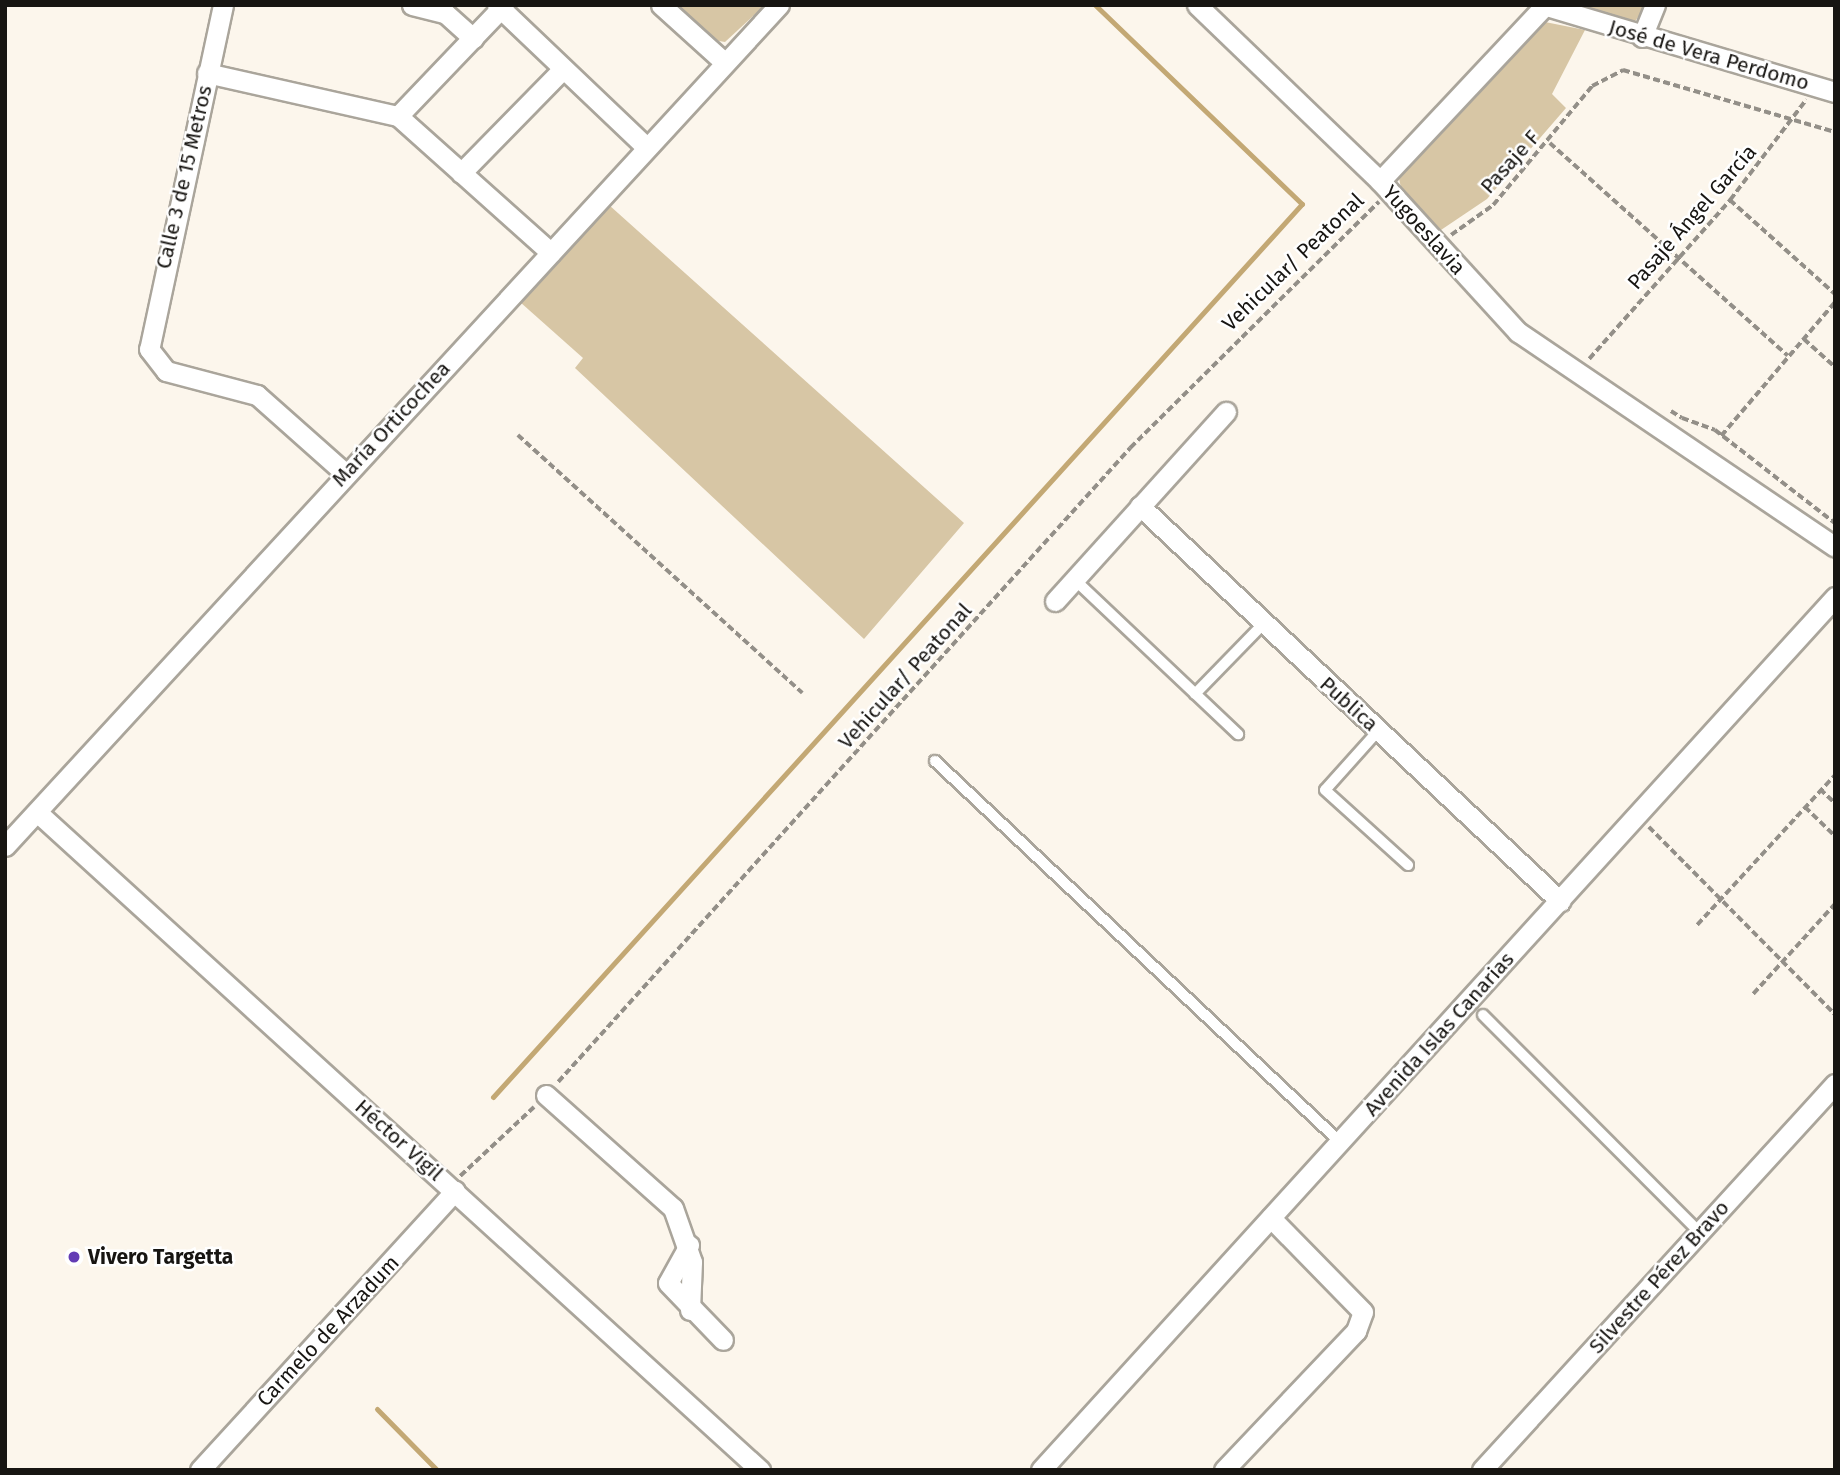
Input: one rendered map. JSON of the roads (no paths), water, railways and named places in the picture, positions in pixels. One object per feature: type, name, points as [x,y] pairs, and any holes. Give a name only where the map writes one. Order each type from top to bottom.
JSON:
[{"type":"street","name":"Calle 3 de 15 Metros","points":[[223,5],[149,349],[166,371],[257,395],[345,473]]},
{"type":"street","points":[[412,5],[445,13],[473,38]]},
{"type":"street","points":[[661,5],[724,62]]},
{"type":"street","name":"María Orticochea","points":[[5,846],[345,473],[779,5]]},
{"type":"street","name":"Yugoeslavia","points":[[1197,5],[1385,186],[1518,332],[1670,432],[1835,547]]},
{"type":"street","points":[[1385,186],[1544,5]]},
{"type":"street","name":"José de Vera Perdomo","points":[[1544,5],[1642,37],[1835,92]]},
{"type":"street","points":[[1642,37],[1655,5]]},
{"type":"street","points":[[398,116],[500,6],[562,71],[647,148]]},
{"type":"street","points":[[461,173],[562,71]]},
{"type":"street","points":[[207,74],[398,116],[551,253]]},
{"type":"street","points":[[1055,601],[1226,412]]},
{"type":"street","name":"Publica","points":[[1140,506],[1262,625],[1560,901]]},
{"type":"street","name":"Avenida Islas Canarias","points":[[1041,1470],[1835,597]]},
{"type":"street","name":"Héctor Vigil","points":[[37,812],[760,1470]]},
{"type":"street","name":"Silvestre Pérez Bravo","points":[[1482,1470],[1835,1084]]},
{"type":"street","points":[[546,1096],[673,1208],[689,1245],[690,1310],[723,1340]]},
{"type":"street","name":"Carmelo de Arzadum","points":[[200,1470],[455,1191]]},
{"type":"street","points":[[1224,1470],[1356,1331],[1363,1312],[1270,1218]]},
{"type":"lane","points":[[1074,579],[1238,734]]},
{"type":"lane","points":[[1195,694],[1262,625]]},
{"type":"lane","points":[[1378,731],[1325,790],[1408,865]]},
{"type":"lane","points":[[935,761],[1340,1142]]},
{"type":"lane","points":[[1483,1015],[1699,1232]]},
{"type":"waterway","points":[[493,1097],[1302,204],[1095,5]]},
{"type":"waterway","points":[[377,1409],[437,1470]]},
{"type":"place","name":"Vivero Targetta","points":[[74,1257]]}]
